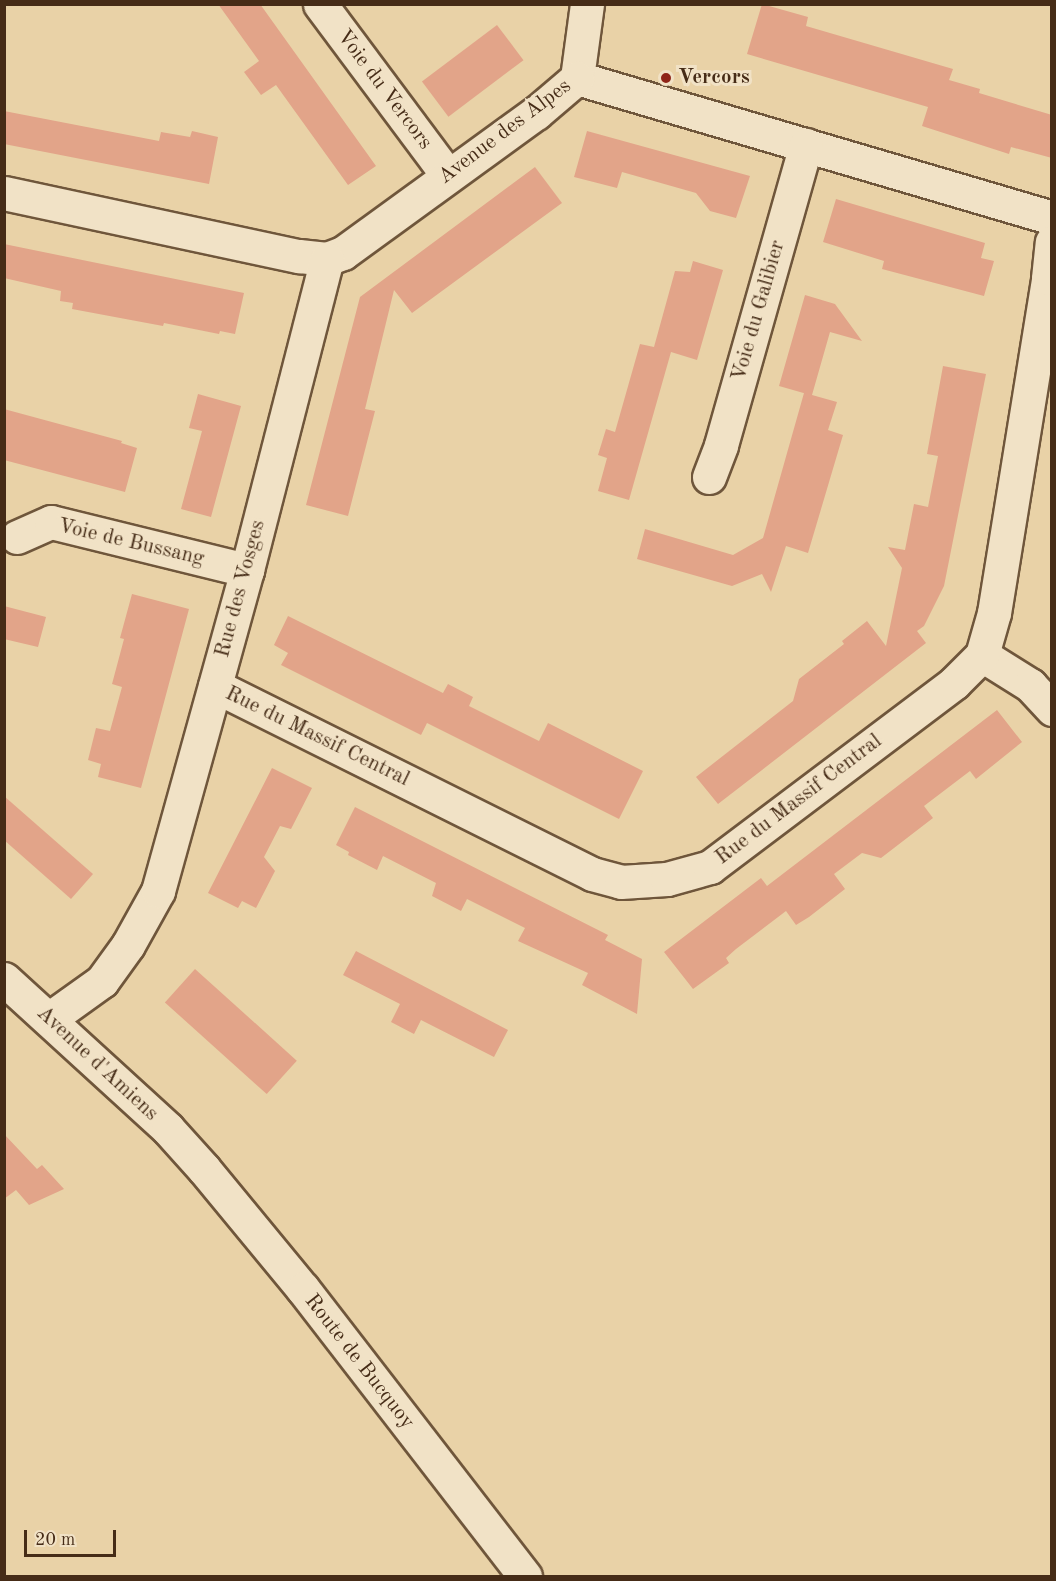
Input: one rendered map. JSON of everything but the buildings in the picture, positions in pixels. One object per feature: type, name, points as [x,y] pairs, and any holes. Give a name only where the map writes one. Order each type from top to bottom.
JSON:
[{"type":"street","name":"Voie du Vercors","points":[[320,4],[448,176]]},
{"type":"street","points":[[577,78],[587,4]]},
{"type":"street","name":"Avenue des Alpes","points":[[327,259],[343,253],[536,113],[577,78],[1052,218]]},
{"type":"street","name":"Voie du Galibier","points":[[709,477],[721,445],[806,145]]},
{"type":"street","points":[[4,193],[299,256],[327,259]]},
{"type":"street","name":"Rue du Massif Central","points":[[215,686],[592,874],[621,882],[667,879],[710,867],[954,683],[982,655],[994,612],[1052,242]]},
{"type":"street","name":"Rue des Vosges","points":[[49,1019],[102,981],[145,917],[158,891],[247,570],[327,259]]},
{"type":"street","name":"Voie de Bussang","points":[[17,537],[51,522],[247,570]]},
{"type":"street","points":[[982,655],[1030,685],[1052,709]]},
{"type":"street","name":"Avenue d'Amiens","points":[[4,979],[188,1151]]},
{"type":"street","name":"Route de Bucquoy","points":[[188,1151],[303,1289],[525,1576]]},
{"type":"place","name":"Vercors","points":[[666,78]]}]
